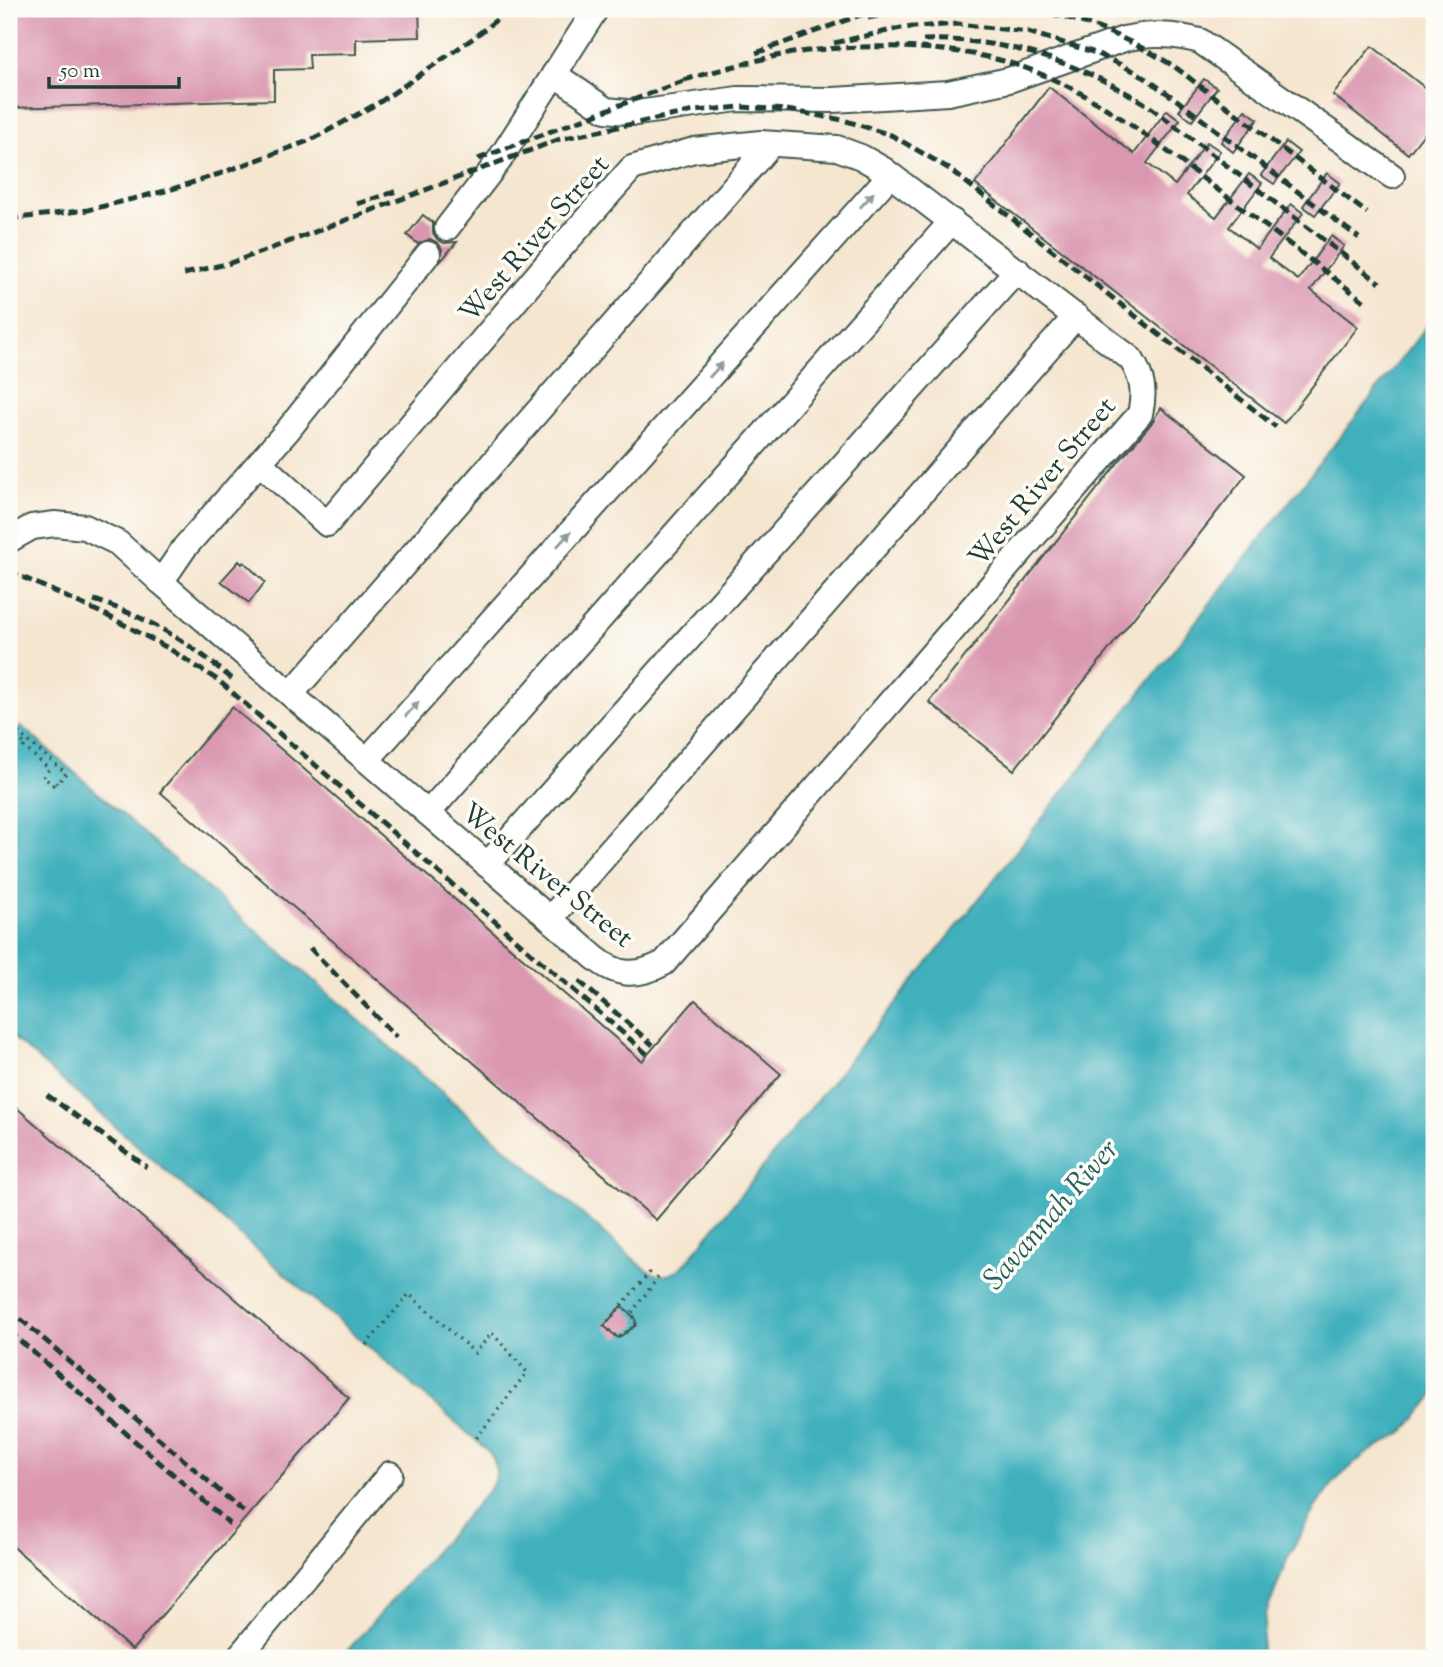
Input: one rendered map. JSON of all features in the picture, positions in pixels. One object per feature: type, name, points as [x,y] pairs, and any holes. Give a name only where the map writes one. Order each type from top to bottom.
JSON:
[{"type":"street","points":[[447,228],[498,162],[596,9]]},
{"type":"street","points":[[554,74],[606,110],[637,113],[738,99],[811,100],[948,93],[1009,80],[1124,39],[1144,34],[1172,34],[1200,41],[1392,176]]},
{"type":"street","points":[[291,694],[771,144]]},
{"type":"street","name":"West River Street","points":[[9,540],[32,527],[55,524],[85,527],[118,542],[608,968],[624,973],[648,971],[664,962],[682,942],[1140,414],[1144,396],[1140,373],[1131,359],[890,175],[861,157],[837,148],[771,144],[694,150],[632,168],[327,524],[260,463]]},
{"type":"street","points":[[367,760],[890,175]]},
{"type":"street","points":[[428,813],[953,221]]},
{"type":"street","points":[[161,582],[186,547],[260,463],[368,332],[428,254]]},
{"type":"street","points":[[487,865],[1017,270]]},
{"type":"street","points":[[550,919],[1076,316]]},
{"type":"street","points":[[238,1658],[390,1474]]},
{"type":"path","points":[[14,731],[66,773],[57,784],[55,781],[53,785],[43,777],[49,769],[24,747],[26,745],[14,731]]},
{"type":"path","points":[[650,1272],[604,1326],[618,1338],[636,1325],[631,1314],[659,1276]]},
{"type":"path","points":[[366,1345],[409,1294],[475,1353],[492,1334],[527,1372],[475,1440]]},
{"type":"water","name":"Savannah River","points":[[1434,317],[1434,1395],[1405,1431],[1364,1455],[1335,1481],[1316,1506],[1289,1555],[1266,1614],[1260,1658],[341,1658],[489,1490],[495,1480],[496,1465],[487,1450],[9,1034],[9,734],[21,726],[630,1256],[656,1274],[670,1274],[685,1264],[964,918]]},
{"type":"building","points":[[9,9],[419,9],[420,37],[356,39],[356,54],[309,55],[310,69],[274,70],[274,100],[9,108]]},
{"type":"building","points":[[1372,46],[1434,95],[1434,121],[1408,154],[1333,95]]},
{"type":"building","points":[[1204,79],[1217,88],[1192,121],[1179,111]]},
{"type":"building","points":[[1049,87],[1134,154],[1167,110],[1180,120],[1147,163],[1175,185],[1207,142],[1220,151],[1187,195],[1216,217],[1249,174],[1262,183],[1229,227],[1257,249],[1291,204],[1303,213],[1269,258],[1298,280],[1331,236],[1344,246],[1311,290],[1358,327],[1284,423],[975,184]]},
{"type":"building","points":[[1245,110],[1258,119],[1233,152],[1221,142]]},
{"type":"building","points":[[1286,142],[1299,152],[1274,184],[1261,175]]},
{"type":"building","points":[[1327,173],[1340,183],[1315,215],[1303,206]]},
{"type":"building","points":[[423,215],[433,223],[433,233],[437,239],[444,243],[457,242],[440,262],[442,249],[438,243],[430,239],[418,244],[407,235]]},
{"type":"building","points":[[1161,408],[1246,475],[1014,770],[929,702]]},
{"type":"building","points":[[239,561],[242,564],[244,562],[265,582],[249,603],[221,581]]},
{"type":"building","points":[[232,707],[642,1061],[695,1000],[781,1074],[656,1220],[160,792]]},
{"type":"building","points":[[9,1101],[349,1398],[132,1650],[9,1543]]},
{"type":"building","points":[[621,1306],[635,1318],[636,1325],[618,1338],[604,1326]]},
{"type":"railway","points":[[9,219],[88,210],[169,190],[311,140],[380,102],[472,39],[510,9]]},
{"type":"railway","points":[[756,53],[877,9]]},
{"type":"railway","points":[[868,18],[915,9]]},
{"type":"railway","points":[[1022,9],[1082,22],[1121,37],[1157,56],[1367,213]]},
{"type":"railway","points":[[834,43],[901,28],[958,24],[1028,32],[1096,53],[1138,73],[1174,98],[1359,238]]},
{"type":"railway","points":[[923,40],[953,40],[1012,48],[1069,65],[1123,91],[1149,106],[1380,283]]},
{"type":"railway","points":[[684,80],[781,55],[864,47],[954,51],[1035,71],[1087,97],[1159,145],[1365,302]]},
{"type":"railway","points":[[478,159],[691,78]]},
{"type":"railway","points":[[184,274],[230,263],[267,250],[560,139],[694,111],[741,107],[787,110],[843,120],[891,135],[948,168],[1276,427]]},
{"type":"railway","points":[[357,204],[397,191]]},
{"type":"railway","points":[[9,571],[106,615],[168,648],[219,681],[647,1054]]},
{"type":"railway","points":[[94,600],[133,614],[168,632],[233,680]]},
{"type":"railway","points":[[310,948],[396,1037]]},
{"type":"railway","points":[[579,981],[653,1045]]},
{"type":"railway","points":[[47,1095],[147,1167]]},
{"type":"railway","points":[[9,1309],[244,1512]]},
{"type":"railway","points":[[9,1331],[230,1524]]}]
